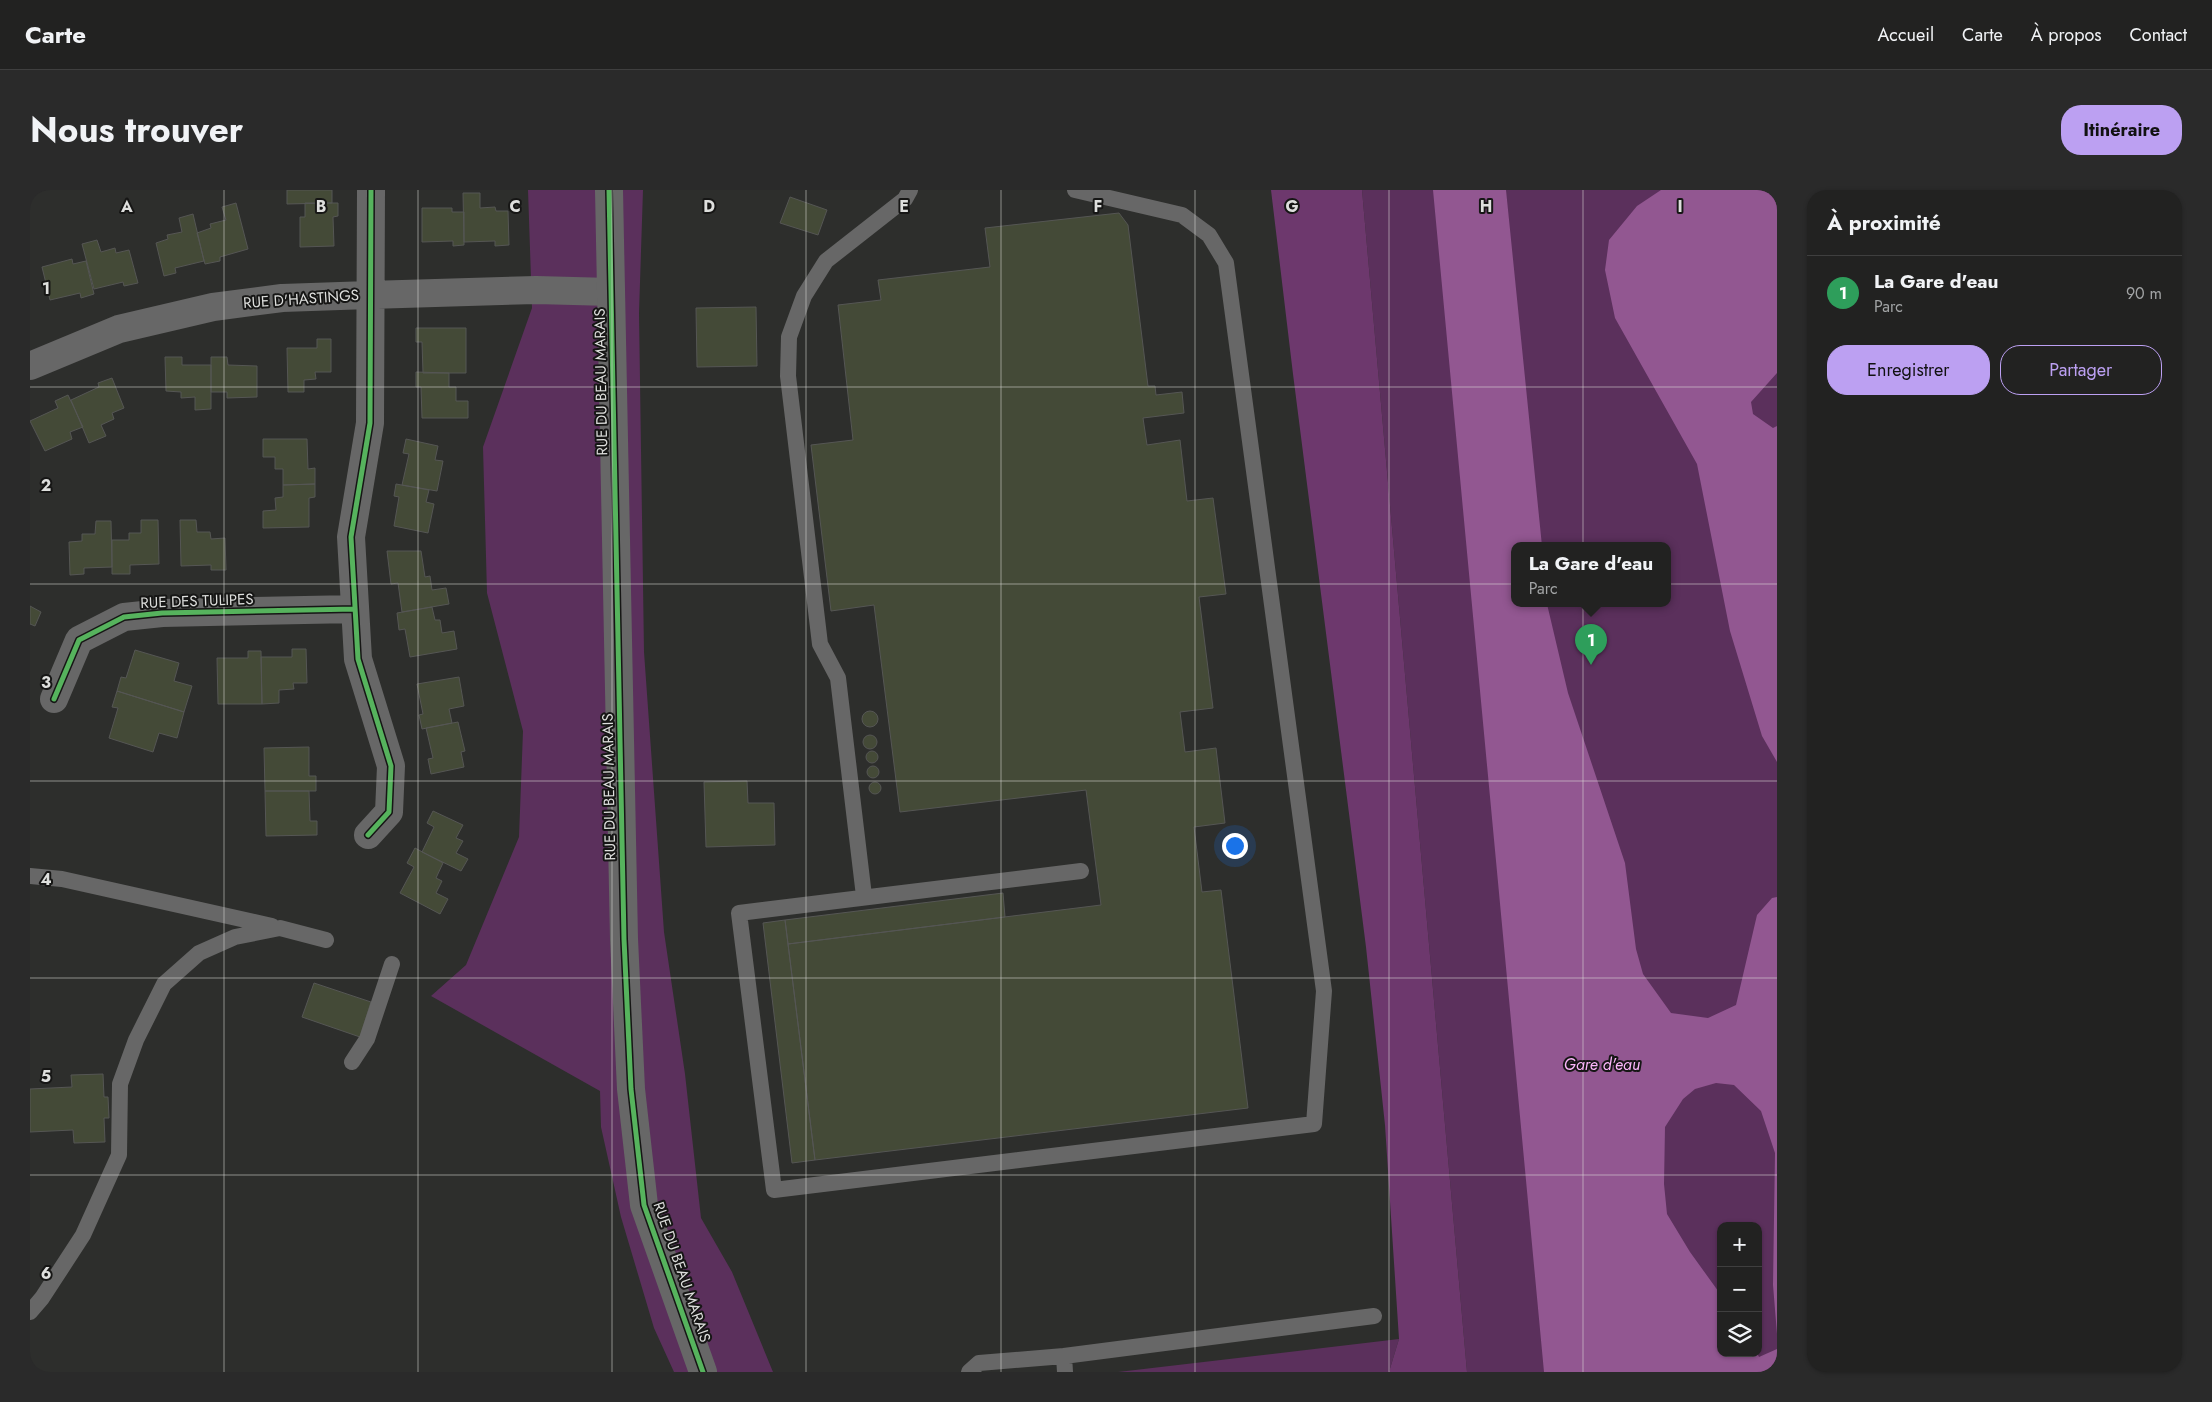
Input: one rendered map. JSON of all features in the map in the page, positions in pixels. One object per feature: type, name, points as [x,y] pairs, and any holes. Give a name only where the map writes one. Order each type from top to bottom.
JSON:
[{"type":"street","points":[[368,835],[388,812],[391,766],[358,659],[351,537],[370,423],[370,190]]},
{"type":"street","name":"RUE DU BEAU MARAIS","points":[[609,190],[624,939],[631,1089],[644,1205],[703,1372]]},
{"type":"street","name":"RUE D'HASTINGS","points":[[30,366],[119,329],[213,307],[282,298],[536,290],[612,292]]},
{"type":"street","name":"RUE DES TULIPES","points":[[54,699],[79,640],[124,617],[162,613],[355,609]]},
{"type":"lane","points":[[864,896],[838,678],[820,644],[788,376],[789,338],[804,296],[826,261],[905,199],[910,190]]},
{"type":"lane","points":[[1075,190],[1182,215],[1209,235],[1226,262],[1324,991],[1314,1124],[774,1190],[739,913],[1081,870]]},
{"type":"lane","points":[[30,876],[62,879],[326,940]]},
{"type":"lane","points":[[30,1312],[42,1298],[83,1235],[119,1155],[120,1084],[136,1040],[164,984],[199,953],[235,937],[280,928]]},
{"type":"lane","points":[[352,1062],[367,1039],[392,964]]},
{"type":"lane","points":[[968,1372],[979,1363],[1064,1364],[1374,1316]]},
{"type":"shaded area","points":[[528,190],[643,190],[639,313],[644,652],[664,932],[685,1074],[701,1218],[732,1272],[773,1372],[674,1372],[654,1328],[621,1217],[601,1127],[600,1091],[431,996],[466,965],[519,837],[523,731],[487,593],[483,447],[532,308]]},
{"type":"shaded area","points":[[1271,190],[1362,190],[1467,1372],[1389,1372],[1399,1339],[1385,1125],[1366,947]]},
{"type":"shaded area","points":[[1362,190],[1777,190],[1777,1372],[1467,1372]]},
{"type":"shaded area","points":[[1399,1339],[1389,1372],[1118,1372]]},
{"type":"water","name":"Gare d'eau","points":[[1433,190],[1506,190],[1542,542],[1511,542],[1511,607],[1548,607],[1568,693],[1625,863],[1636,949],[1643,974],[1671,1013],[1708,1018],[1736,1005],[1757,915],[1772,898],[1777,897],[1777,1334],[1773,1285],[1775,1153],[1761,1111],[1734,1085],[1716,1083],[1695,1089],[1683,1099],[1665,1127],[1664,1184],[1667,1214],[1690,1252],[1717,1289],[1717,1357],[1762,1357],[1777,1349],[1777,1372],[1544,1372]]},
{"type":"water","points":[[1661,190],[1777,190],[1777,373],[1751,402],[1753,414],[1773,428],[1777,426],[1777,762],[1762,736],[1730,631],[1697,464],[1615,318],[1605,270],[1609,240],[1637,206]]},
{"type":"building","points":[[287,190],[332,190],[332,203],[287,204]]},
{"type":"building","points":[[463,193],[480,193],[480,208],[495,207],[496,211],[508,211],[509,245],[495,246],[495,241],[464,242]]},
{"type":"building","points":[[790,197],[827,210],[818,235],[780,223]]},
{"type":"building","points":[[236,203],[248,249],[220,257],[220,261],[205,264],[197,233],[211,228],[210,224],[226,220],[222,207]]},
{"type":"building","points":[[305,203],[338,203],[338,216],[333,217],[334,246],[300,247],[300,217],[305,217]]},
{"type":"building","points":[[422,208],[452,208],[452,212],[464,212],[464,245],[453,246],[453,241],[422,242]]},
{"type":"building","points":[[1119,213],[1128,225],[1148,386],[1155,386],[1156,395],[1182,392],[1184,413],[1143,418],[1147,445],[1180,440],[1187,501],[1213,498],[1226,594],[1199,597],[1213,708],[1180,712],[1185,752],[1216,748],[1225,823],[1194,827],[1202,892],[1221,890],[1248,1108],[815,1160],[788,944],[1101,905],[1086,790],[900,812],[874,605],[831,611],[811,445],[853,440],[838,305],[881,300],[878,280],[990,267],[985,228]]},
{"type":"building","points":[[193,214],[204,261],[175,268],[176,273],[164,276],[156,243],[168,239],[167,235],[182,232],[179,218]]},
{"type":"building","points":[[97,240],[101,252],[115,248],[116,253],[129,250],[138,283],[124,286],[123,282],[94,289],[82,244]]},
{"type":"building","points":[[72,259],[73,264],[86,261],[94,294],[81,298],[80,293],[50,300],[42,267]]},
{"type":"building","points":[[756,307],[757,366],[697,367],[696,308]]},
{"type":"building","points":[[416,328],[466,328],[466,373],[423,373],[422,342],[416,342]]},
{"type":"building","points":[[317,339],[331,339],[331,372],[315,372],[316,379],[304,380],[304,392],[288,392],[287,348],[317,348]]},
{"type":"building","points":[[165,357],[182,357],[182,365],[211,365],[211,409],[195,410],[195,397],[181,398],[181,392],[166,391]]},
{"type":"building","points":[[211,357],[227,357],[228,365],[257,366],[257,397],[227,398],[227,392],[211,392]]},
{"type":"building","points":[[416,372],[449,373],[449,387],[456,387],[456,401],[468,401],[468,418],[422,418],[421,387],[416,387]]},
{"type":"building","points":[[112,378],[124,408],[112,413],[114,419],[101,425],[106,436],[89,443],[71,400],[99,387],[98,383]]},
{"type":"building","points":[[68,395],[83,427],[70,432],[72,439],[45,451],[30,421],[58,408],[55,401]]},
{"type":"building","points":[[263,439],[307,439],[308,469],[315,468],[315,484],[283,485],[283,469],[275,469],[275,457],[263,457]]},
{"type":"building","points":[[406,439],[438,446],[435,460],[443,461],[437,491],[402,485],[409,454],[403,453]]},
{"type":"building","points":[[315,484],[315,497],[309,498],[309,527],[263,528],[263,511],[276,510],[275,498],[283,497],[283,485]]},
{"type":"building","points":[[396,484],[429,490],[426,502],[434,504],[428,533],[394,526],[399,497],[394,496]]},
{"type":"building","points":[[141,520],[158,520],[159,564],[130,565],[130,574],[112,574],[112,540],[129,540],[129,533],[141,533]]},
{"type":"building","points":[[180,520],[196,520],[197,532],[210,532],[211,539],[225,538],[226,570],[211,570],[211,565],[181,566]]},
{"type":"building","points":[[96,521],[111,521],[112,567],[84,568],[84,574],[70,575],[69,542],[82,541],[82,534],[95,534]]},
{"type":"building","points":[[387,551],[421,551],[425,577],[430,576],[432,590],[446,588],[449,604],[402,612],[398,583],[391,584]]},
{"type":"building","points":[[30,606],[41,612],[35,626],[30,624]]},
{"type":"building","points":[[432,607],[435,620],[440,620],[442,633],[454,631],[457,649],[410,657],[405,629],[399,630],[397,613]]},
{"type":"building","points":[[292,649],[306,649],[307,683],[293,683],[294,689],[279,690],[279,703],[262,704],[261,657],[292,657]]},
{"type":"building","points":[[135,650],[179,663],[174,681],[192,686],[184,712],[117,691],[121,677],[126,678]]},
{"type":"building","points":[[248,651],[261,651],[262,704],[218,704],[217,658],[248,658]]},
{"type":"building","points":[[459,677],[464,706],[449,709],[452,723],[422,729],[419,715],[423,714],[417,684]]},
{"type":"building","points":[[117,691],[184,712],[177,738],[159,733],[153,752],[109,738],[118,708],[112,707]]},
{"type":"building","points":[[870,711],[878,719],[870,727],[862,719]]},
{"type":"building","points":[[458,722],[465,751],[461,752],[464,767],[431,774],[428,759],[433,758],[426,728]]},
{"type":"building","points":[[870,735],[875,737],[877,742],[875,747],[870,749],[865,747],[863,742],[865,737]]},
{"type":"building","points":[[309,747],[309,776],[316,776],[316,791],[265,791],[264,748]]},
{"type":"building","points":[[870,751],[874,751],[878,757],[874,763],[870,763],[866,759],[866,755]]},
{"type":"building","points":[[871,766],[875,766],[879,772],[875,778],[871,778],[867,774],[867,770]]},
{"type":"building","points":[[747,781],[748,803],[774,803],[775,845],[706,847],[704,782]]},
{"type":"building","points":[[873,782],[877,782],[881,788],[877,794],[873,794],[869,790],[869,786]]},
{"type":"building","points":[[265,791],[309,791],[310,821],[317,821],[317,835],[266,836]]},
{"type":"building","points":[[433,811],[463,825],[456,838],[463,841],[456,853],[468,859],[461,871],[422,852],[434,827],[427,823]]},
{"type":"building","points":[[415,848],[443,863],[436,878],[442,881],[436,893],[448,899],[440,914],[400,893],[414,867],[407,863]]},
{"type":"building","points":[[1003,893],[1005,917],[788,944],[785,920]]},
{"type":"building","points":[[785,920],[815,1160],[792,1163],[763,923]]},
{"type":"building","points":[[314,983],[371,1002],[360,1037],[302,1017]]},
{"type":"building","points":[[103,1074],[104,1097],[108,1097],[109,1118],[104,1118],[105,1142],[74,1143],[73,1130],[30,1132],[30,1089],[72,1087],[71,1075]]},
{"type":"cycle path","points":[[368,835],[389,812],[391,766],[358,659],[351,537],[370,423],[371,190]]},
{"type":"cycle path","points":[[609,190],[624,939],[631,1089],[644,1205],[703,1372]]},
{"type":"cycle path","points":[[54,699],[79,640],[124,617],[162,613],[355,609]]},
{"type":"place","name":"La Gare d'eau","points":[[1591,665]]}]
